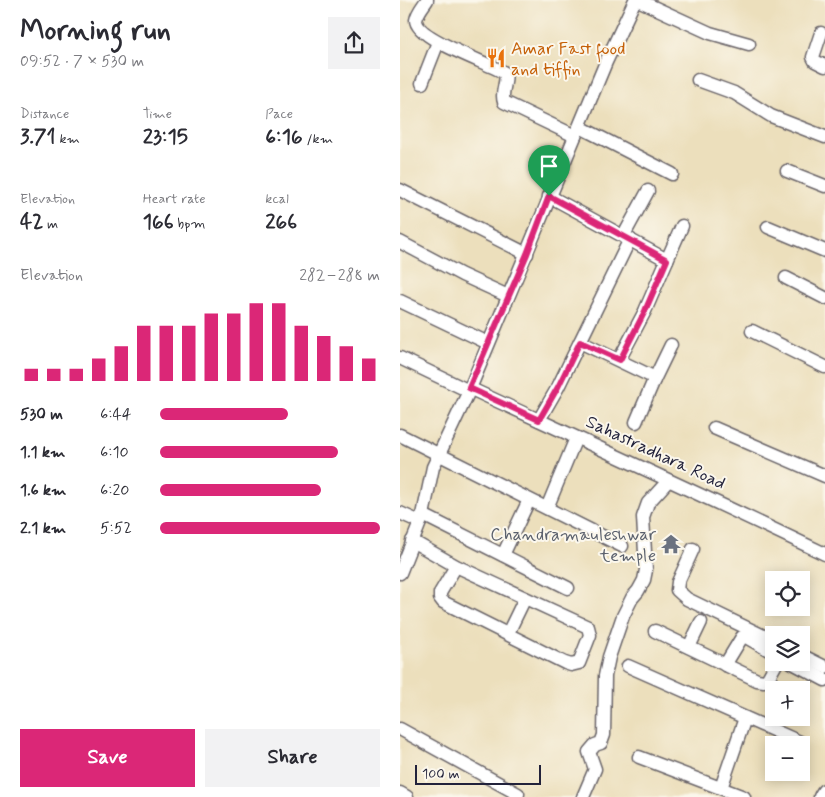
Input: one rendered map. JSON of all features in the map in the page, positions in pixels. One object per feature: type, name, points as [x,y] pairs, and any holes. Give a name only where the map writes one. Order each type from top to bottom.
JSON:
[{"type":"main road","points":[[822,797],[825,792]]},
{"type":"street","points":[[428,0],[418,13],[417,25],[438,42],[503,71],[506,76],[502,96],[504,102],[577,131],[672,174]]},
{"type":"street","points":[[400,573],[422,519],[433,467],[527,254],[549,196],[606,62],[636,0],[710,33],[749,44]]},
{"type":"street","points":[[821,33],[813,57],[814,60],[825,66]]},
{"type":"street","points":[[422,83],[438,42]]},
{"type":"street","points":[[698,80],[734,93],[777,118],[825,137]]},
{"type":"street","points":[[786,171],[825,186]]},
{"type":"street","points":[[400,190],[527,254]]},
{"type":"street","points":[[539,420],[580,342],[648,191]]},
{"type":"street","points":[[549,196],[667,260]]},
{"type":"street","points":[[620,360],[645,311],[682,226]]},
{"type":"street","points":[[768,227],[825,251]]},
{"type":"street","points":[[400,242],[462,275],[508,296]]},
{"type":"street","points":[[786,278],[825,298]]},
{"type":"street","points":[[400,301],[488,343]]},
{"type":"street","points":[[752,331],[825,367]]},
{"type":"street","points":[[580,342],[653,376],[654,380]]},
{"type":"street","points":[[636,422],[671,346]]},
{"type":"street","name":"Sahastradhara Road","points":[[400,358],[539,420],[825,554]]},
{"type":"street","points":[[714,428],[825,476]]},
{"type":"street","points":[[400,435],[622,546]]},
{"type":"street","points":[[547,508],[576,438]]},
{"type":"street","points":[[583,797],[595,769],[594,763],[590,758],[590,752],[595,745],[601,743],[604,734],[605,676],[609,657],[623,616],[644,580],[646,570],[643,517],[648,504],[668,481]]},
{"type":"street","points":[[503,555],[529,500]]},
{"type":"street","points":[[400,513],[422,519],[503,555],[568,588]]},
{"type":"street","points":[[412,542],[456,566],[588,627],[590,635],[579,663],[571,665],[565,663],[443,602],[440,598],[442,588],[456,566]]},
{"type":"street","points":[[693,549],[678,582],[677,590],[680,594],[765,637]]},
{"type":"street","points":[[508,633],[525,598]]},
{"type":"street","points":[[689,647],[701,622]]},
{"type":"street","points":[[655,631],[758,680],[764,681],[772,671]]},
{"type":"street","points":[[725,665],[742,637],[746,637],[765,648]]},
{"type":"street","points":[[810,660],[825,667]]},
{"type":"street","points":[[628,666],[786,736]]},
{"type":"street","points":[[808,671],[825,680]]},
{"type":"street","points":[[720,788],[745,718]]},
{"type":"street","points":[[400,729],[518,794]]},
{"type":"street","points":[[639,757],[744,797]]},
{"type":"street","points":[[400,793],[407,797]]},
{"type":"place","name":"Amar Fast food and tiffin","points":[[496,58]]},
{"type":"place","name":"Chandramauleshwar temple","points":[[671,544]]},
{"type":"route","points":[[549,196],[667,260],[645,311],[620,360],[580,342],[539,420],[469,388],[527,254],[549,196]]}]
